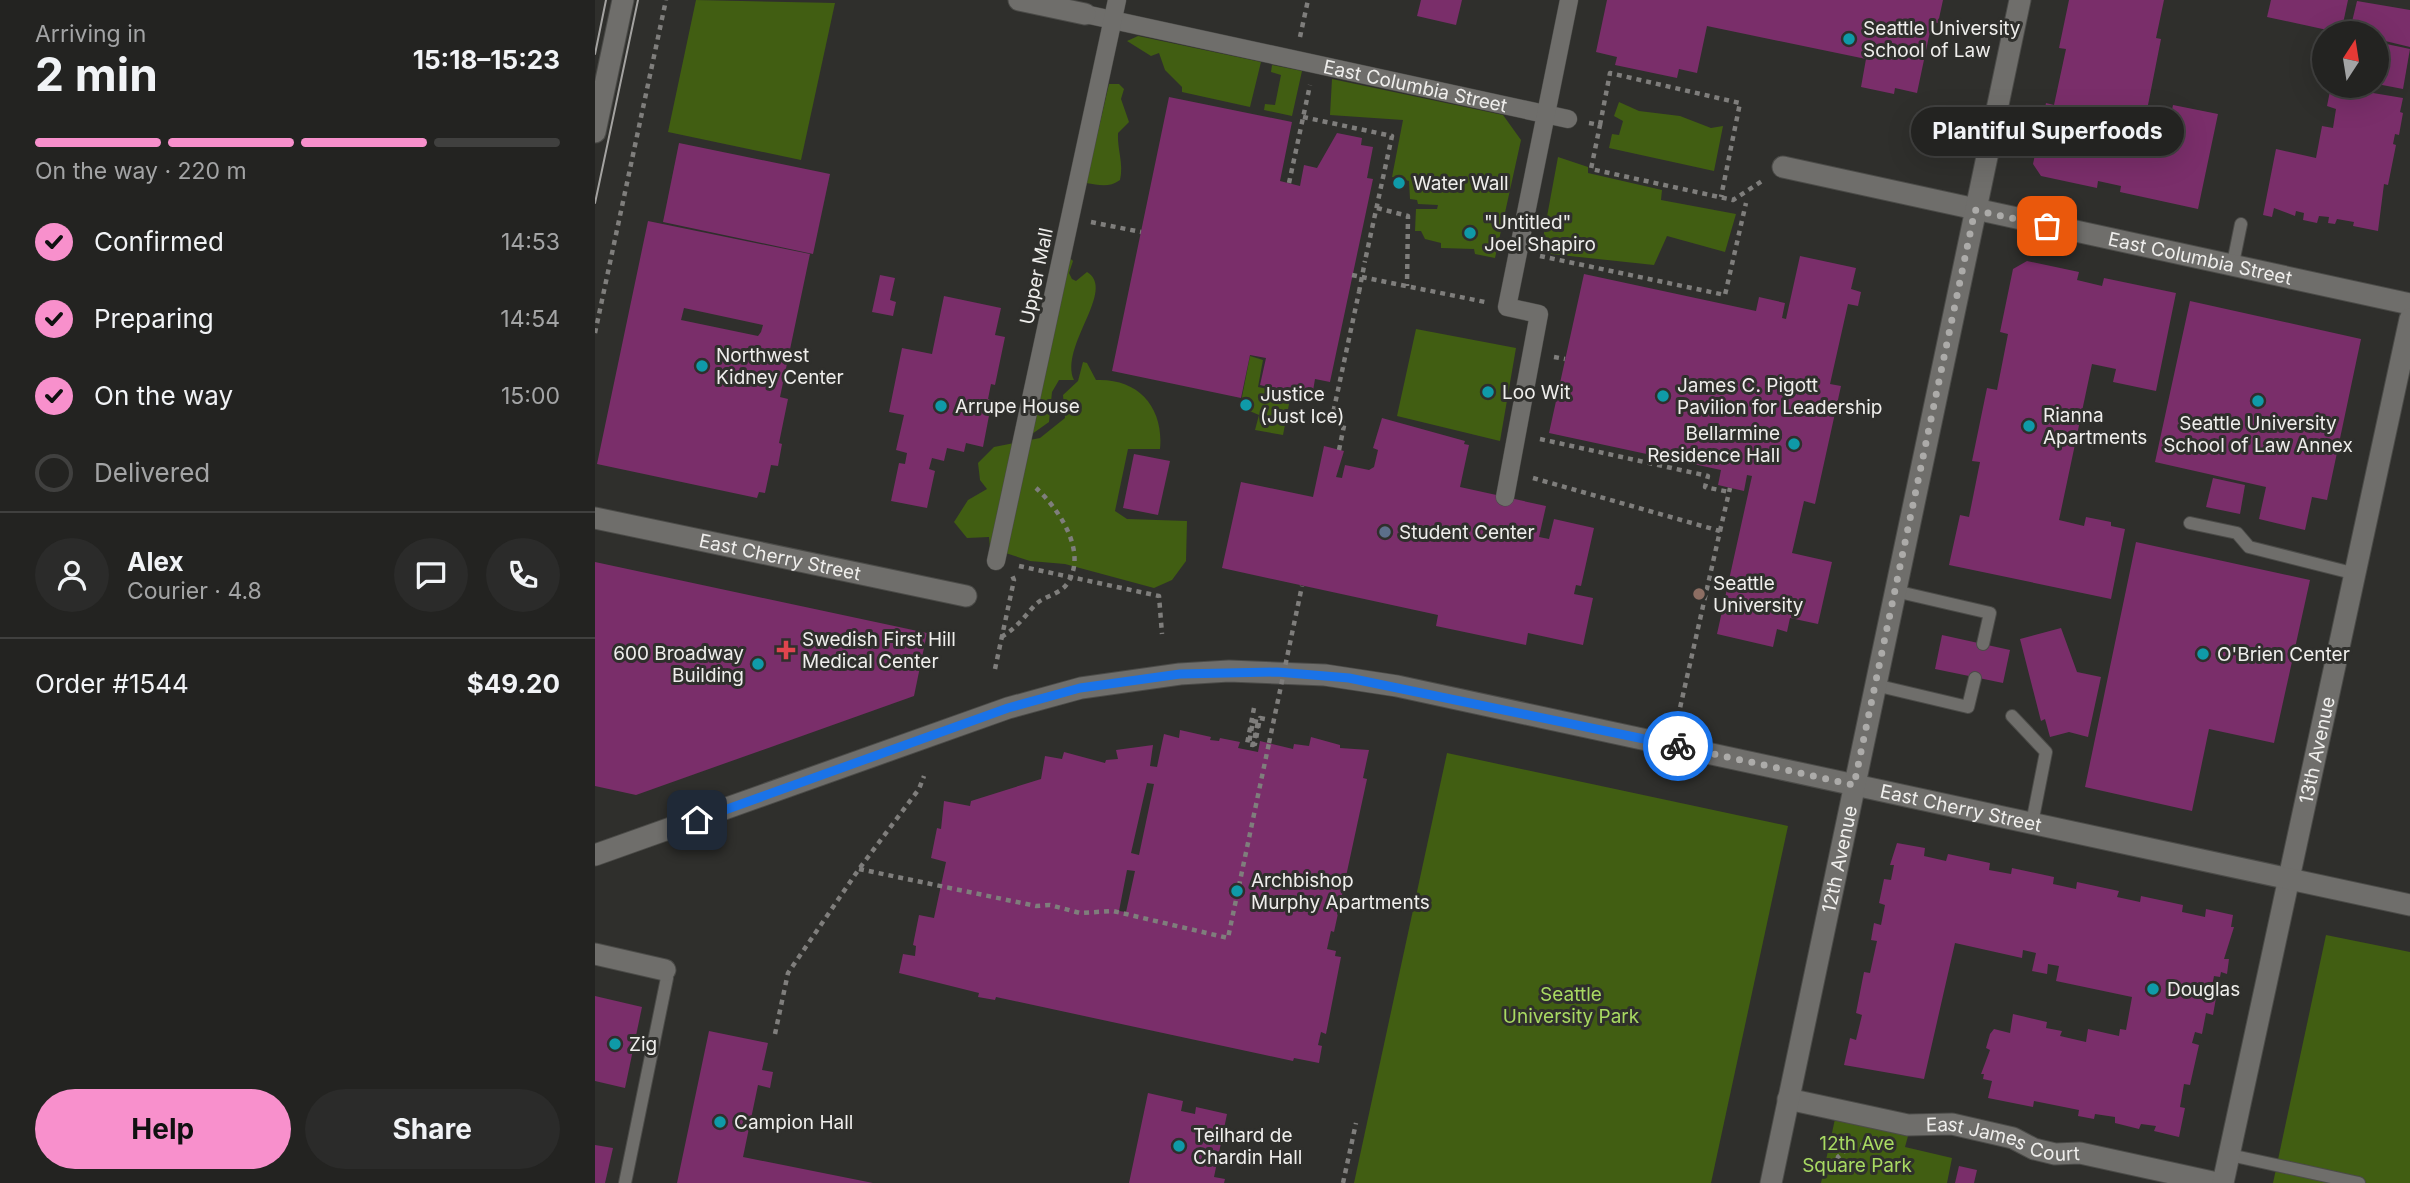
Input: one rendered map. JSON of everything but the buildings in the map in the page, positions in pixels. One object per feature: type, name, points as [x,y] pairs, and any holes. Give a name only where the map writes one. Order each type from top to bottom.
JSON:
[{"type":"main road","points":[[595,132],[623,0]]},
{"type":"main road","name":"East Columbia Street","points":[[1019,0],[1085,13]]},
{"type":"main road","name":"12th Avenue","points":[[1771,1183],[2020,0]]},
{"type":"main road","name":"East Columbia Street","points":[[1783,167],[2232,268],[2410,304]]},
{"type":"main road","name":"13th Avenue","points":[[2223,1183],[2291,879],[2410,319]]},
{"type":"main road","name":"East Cherry Street","points":[[595,517],[966,596]]},
{"type":"main road","name":"East Cherry Street","points":[[595,855],[1008,708],[1080,688],[1180,674],[1253,671],[1349,678],[1429,693],[2410,905]]},
{"type":"main road","points":[[595,954],[665,970]]},
{"type":"main road","name":"East James Court","points":[[1788,1099],[1908,1125],[1952,1124],[2013,1138],[2034,1149],[2055,1154],[2080,1153],[2217,1183]]},
{"type":"street","name":"Upper Mall","points":[[996,561],[1117,0]]},
{"type":"street","points":[[1505,497],[1539,314],[1507,307],[1569,0]]},
{"type":"street","name":"East Columbia Street","points":[[1085,13],[1568,119]]},
{"type":"lane","points":[[2232,268],[2241,224]]},
{"type":"lane","points":[[2190,523],[2237,533],[2249,547],[2356,574]]},
{"type":"lane","points":[[1895,591],[1990,613],[1983,644]]},
{"type":"lane","points":[[1875,685],[1968,707],[1975,678]]},
{"type":"lane","points":[[2012,716],[2046,752],[2032,823]]},
{"type":"lane","points":[[625,1183],[667,978],[665,970]]},
{"type":"lane","points":[[2230,1155],[2359,1183]]},
{"type":"path","points":[[595,333],[666,0]]},
{"type":"path","points":[[1300,40],[1308,0]]},
{"type":"path","points":[[1289,183],[1315,63]]},
{"type":"path","points":[[1721,197],[1740,103],[1610,73],[1591,169],[1733,201],[1754,187]]},
{"type":"path","points":[[1303,117],[1392,136],[1332,418],[1345,421],[1339,450]]},
{"type":"path","points":[[1568,119],[1599,125]]},
{"type":"path","points":[[1518,251],[1725,295],[1746,203]]},
{"type":"path","points":[[1377,208],[1408,216],[1407,286]]},
{"type":"path","points":[[1070,217],[1141,232]]},
{"type":"path","points":[[1361,236],[1370,239]]},
{"type":"path","points":[[1352,275],[1507,307]]},
{"type":"path","points":[[1537,452],[1539,439],[1708,476],[1705,487],[1730,490],[1680,709]]},
{"type":"path","points":[[1531,477],[1534,464]]},
{"type":"path","points":[[1511,471],[1720,531]]},
{"type":"path","points":[[1001,637],[1025,620],[1042,600],[1061,590],[1073,568],[1070,536],[1055,507],[1037,489],[1015,474]]},
{"type":"path","points":[[995,669],[1014,580],[1009,564],[1160,596],[1162,634]]},
{"type":"path","points":[[859,869],[1080,913],[1113,911],[1227,938],[1302,586]]},
{"type":"path","points":[[1254,708],[1247,744],[1253,745],[1258,722],[1253,721],[1248,743],[1255,744],[1260,718],[1265,719]]},
{"type":"path","points":[[775,1034],[788,973],[859,869],[919,789],[924,776]]},
{"type":"path","points":[[1343,1183],[1356,1123]]},
{"type":"path","points":[[1818,1168],[1835,1172],[1838,1157],[1852,1144],[1869,1148],[1881,1146]]},
{"type":"green space","points":[[696,0],[835,3],[801,160],[668,132]]},
{"type":"green space","points":[[1138,36],[1261,62],[1250,107],[1182,92],[1182,87],[1165,70],[1159,53],[1151,56],[1127,41]]},
{"type":"green space","points":[[1272,65],[1302,71],[1292,116],[1264,110],[1265,104],[1275,105],[1281,75],[1271,72]]},
{"type":"green space","points":[[1332,79],[1503,115],[1521,140],[1495,258],[1475,254],[1474,249],[1441,248],[1441,243],[1425,239],[1421,231],[1415,231],[1416,209],[1437,209],[1438,205],[1418,204],[1417,200],[1410,199],[1409,181],[1392,177],[1403,120],[1330,115]]},
{"type":"green space","points":[[1109,84],[1119,84],[1124,89],[1121,99],[1129,122],[1118,133],[1120,180],[1108,185],[1086,183]]},
{"type":"green space","points":[[1619,102],[1639,111],[1680,116],[1711,128],[1723,126],[1714,171],[1609,148],[1612,134],[1619,135],[1623,121],[1614,116]]},
{"type":"green space","points":[[1558,157],[1588,167],[1588,173],[1662,190],[1661,200],[1736,214],[1725,252],[1667,236],[1654,265],[1551,254],[1541,249]]},
{"type":"green space","points":[[1070,258],[1073,261],[1069,273],[1072,279],[1076,281],[1087,272],[1094,280],[1096,292],[1074,351],[1071,366],[1074,380],[1059,380],[1052,392],[1049,422],[1032,434]]},
{"type":"green space","points":[[1416,329],[1516,348],[1500,441],[1397,416]]},
{"type":"green space","points":[[1250,356],[1263,360],[1258,387],[1291,394],[1283,435],[1255,430],[1259,415],[1240,407]]},
{"type":"green space","points":[[1083,362],[1087,363],[1096,380],[1125,384],[1136,390],[1146,398],[1158,421],[1160,449],[1128,449],[1115,511],[1127,519],[1187,521],[1186,561],[1172,580],[1154,588],[1065,564],[1030,561],[990,548],[989,537],[967,538],[954,522],[968,500],[987,489],[980,480],[978,463],[994,447],[1040,438],[1065,418],[1063,395],[1078,381]]},
{"type":"green space","name":"Seattle University Park","points":[[1447,753],[1788,826],[1711,1183],[1354,1183]]},
{"type":"green space","points":[[2326,935],[2410,952],[2410,1183],[2273,1183]]},
{"type":"green space","name":"12th Ave Square Park","points":[[1835,1119],[1908,1136],[1905,1147],[1952,1158],[1947,1183],[1821,1183]]},
{"type":"tram line","points":[[595,54],[606,0]]},
{"type":"tram line","points":[[595,203],[638,0]]},
{"type":"way so far","points":[[1678,746],[1854,785],[1975,210],[2047,226]]},
{"type":"place","name":"Seattle University School of Law","points":[[1849,39]]},
{"type":"place","name":"Water Wall","points":[[1399,183]]},
{"type":"place","name":"Plantiful Superfoods","points":[[2047,226]]},
{"type":"place","name":"\"Untitled\" Joel Shapiro","points":[[1470,233]]},
{"type":"place","name":"Northwest Kidney Center","points":[[702,366]]},
{"type":"place","name":"Loo Wit","points":[[1488,392]]},
{"type":"place","name":"James C. Pigott Pavilion for Leadership","points":[[1663,396]]},
{"type":"place","name":"Seattle University School of Law Annex","points":[[2258,401]]},
{"type":"place","name":"Justice (Just Ice)","points":[[1246,405]]},
{"type":"place","name":"Arrupe House","points":[[941,406]]},
{"type":"place","name":"Rianna Apartments","points":[[2029,426]]},
{"type":"place","name":"Bellarmine Residence Hall","points":[[1794,444]]},
{"type":"place","name":"Student Center","points":[[1385,532]]},
{"type":"place","name":"Seattle University","points":[[1699,594]]},
{"type":"place","name":"Swedish First Hill Medical Center","points":[[786,650]]},
{"type":"place","name":"O'Brien Center","points":[[2203,654]]},
{"type":"place","name":"600 Broadway Building","points":[[758,664]]},
{"type":"place","name":"Archbishop Murphy Apartments","points":[[1237,891]]},
{"type":"place","name":"Douglas","points":[[2153,989]]},
{"type":"place","name":"Zig","points":[[615,1044]]},
{"type":"place","name":"Campion Hall","points":[[720,1122]]},
{"type":"place","name":"Teilhard de Chardin Hall","points":[[1179,1146]]},
{"type":"route","points":[[697,820],[1008,708],[1080,688],[1180,674],[1277,672],[1349,678],[1678,746]]}]
